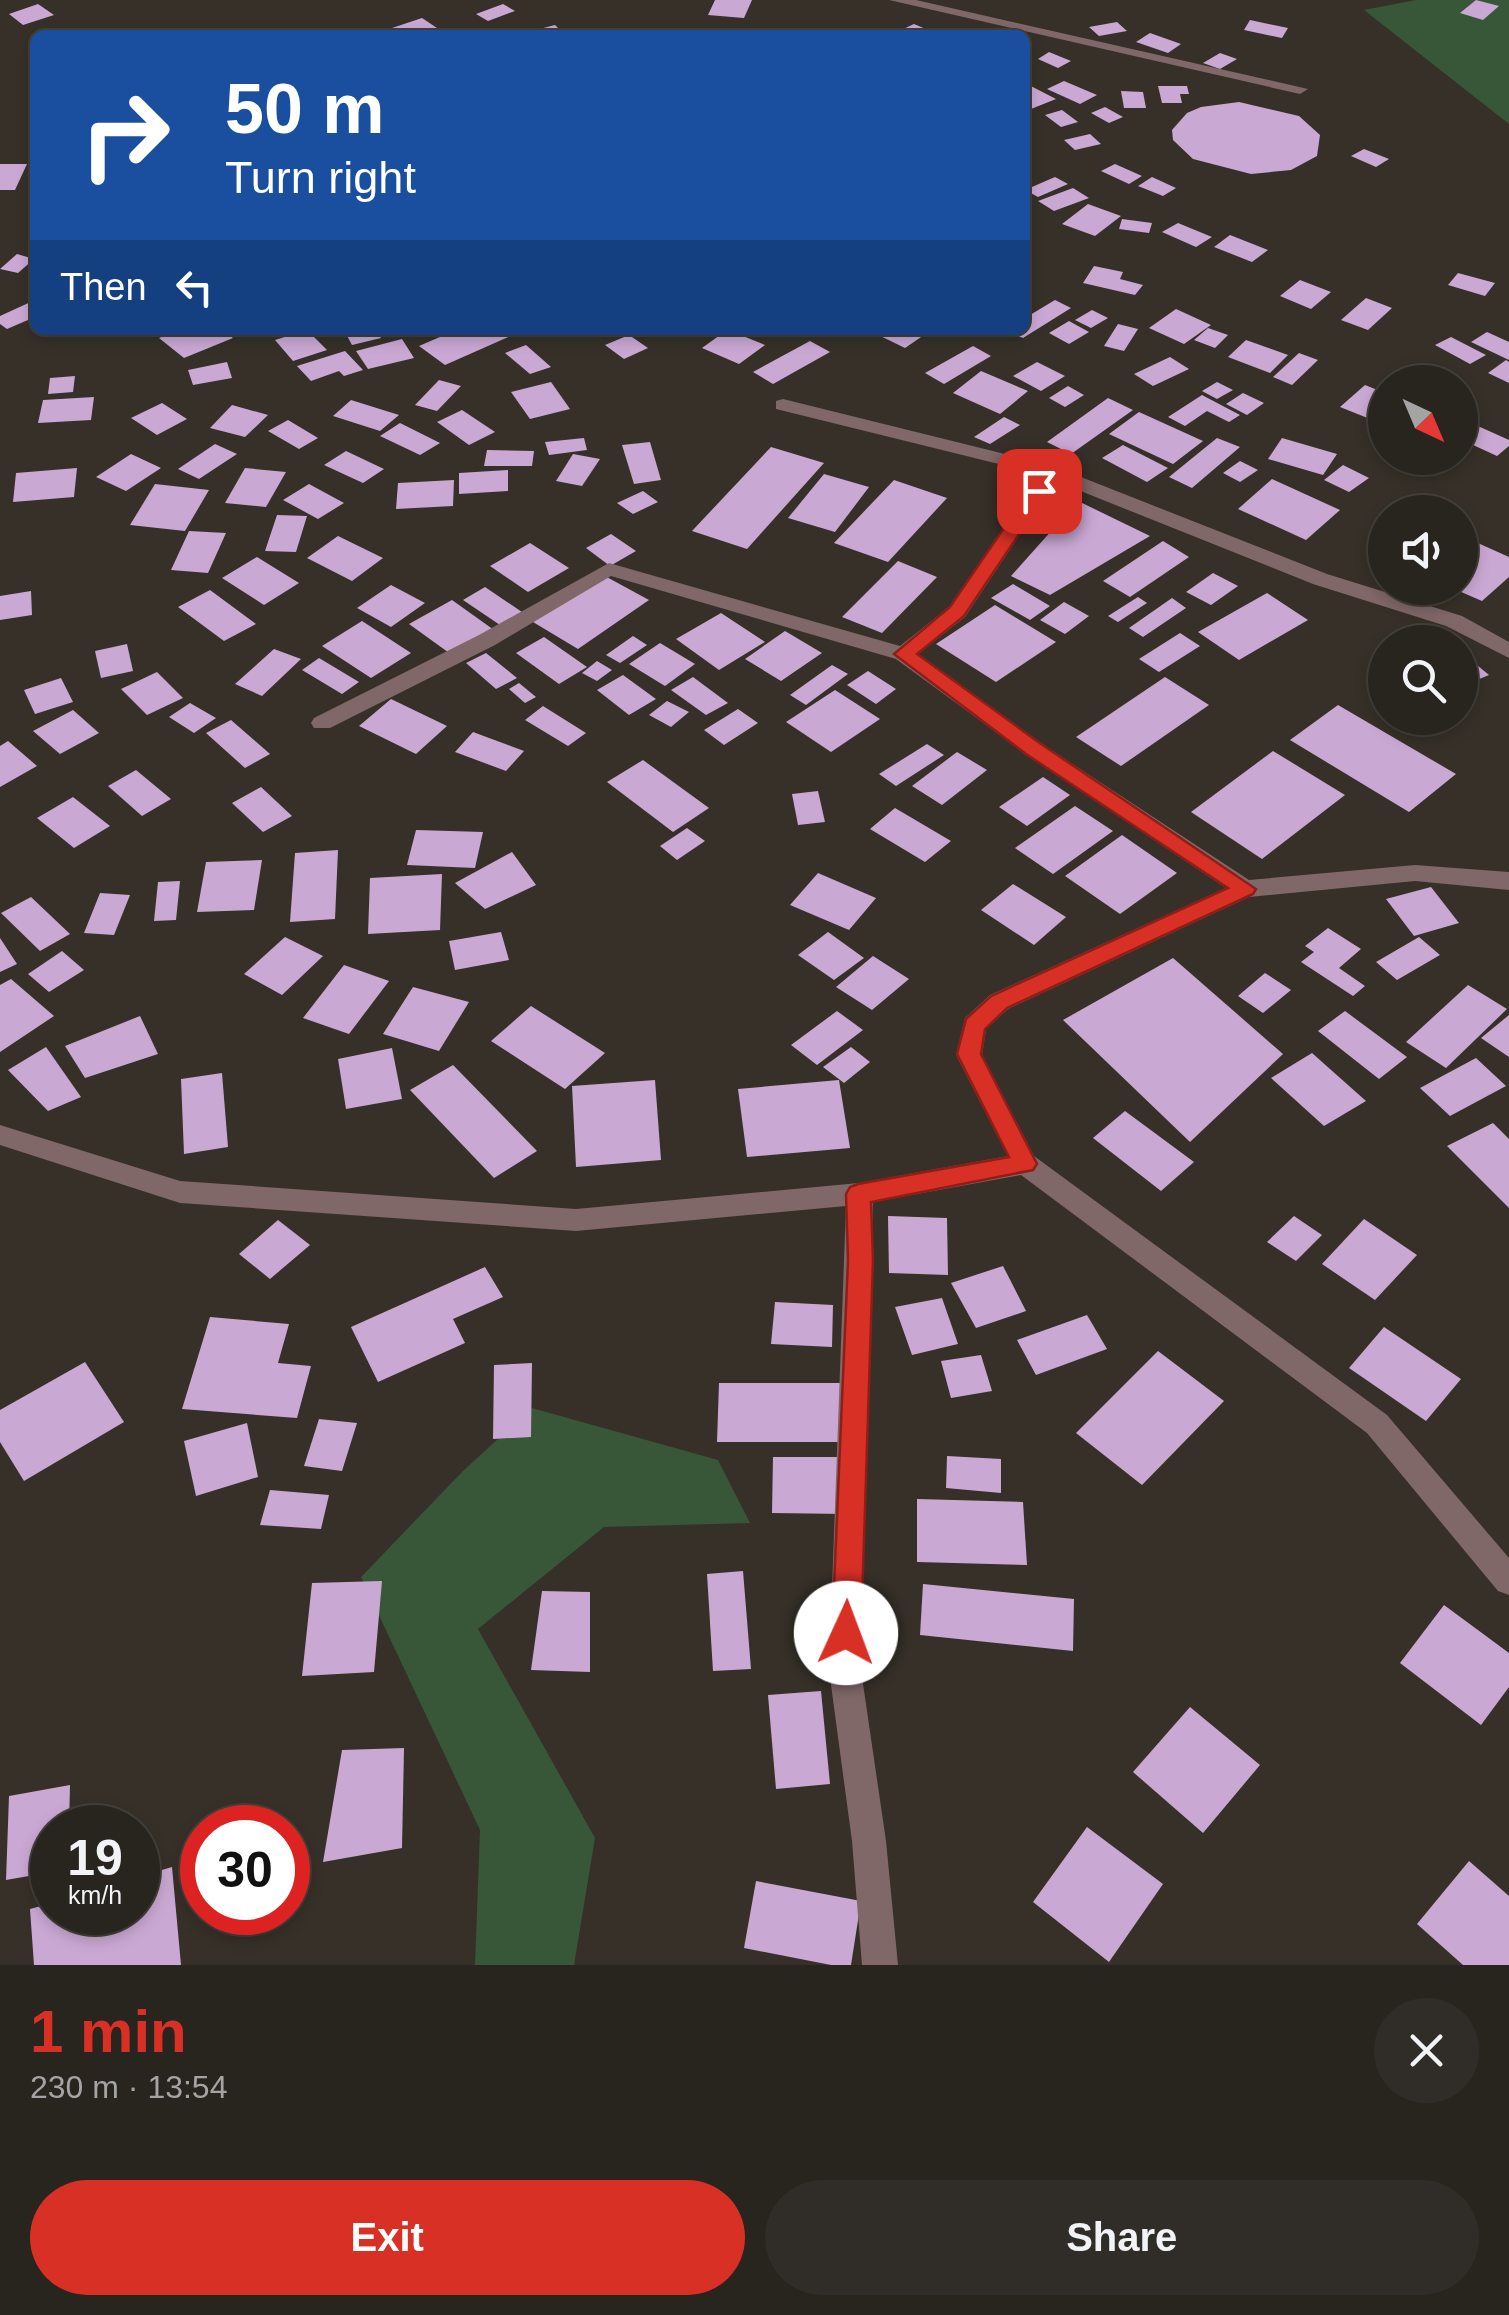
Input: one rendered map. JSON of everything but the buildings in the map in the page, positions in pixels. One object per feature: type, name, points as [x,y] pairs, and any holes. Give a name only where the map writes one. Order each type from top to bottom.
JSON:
[{"type":"street","points":[[896,0],[1300,88]]},
{"type":"street","points":[[783,405],[1046,470],[1320,580],[1454,621],[1509,651]]},
{"type":"street","points":[[904,654],[957,612],[1039,491],[1046,470]]},
{"type":"street","points":[[322,723],[487,640],[609,569],[904,654],[1034,749],[1246,889]]},
{"type":"street","points":[[1509,881],[1415,873],[1246,889],[999,1002],[974,1026],[969,1054],[1024,1164],[1377,1424],[1509,1581]]},
{"type":"street","points":[[0,1135],[180,1192],[576,1220],[858,1194],[1024,1164]]},
{"type":"street","points":[[858,1194],[860,1260],[845,1670],[869,1841],[880,1965]]},
{"type":"green space","points":[[1416,0],[1509,0],[1509,124],[1364,10]]},
{"type":"green space","points":[[532,1408],[718,1460],[750,1523],[604,1527],[478,1629],[595,1838],[574,1965],[475,1965],[480,1830],[361,1577],[463,1471]]},
{"type":"route","points":[[846,1633],[860,1260],[858,1194],[1024,1164],[969,1054],[974,1026],[999,1002],[1246,889],[1034,749],[904,654],[957,612],[1039,491]]}]
